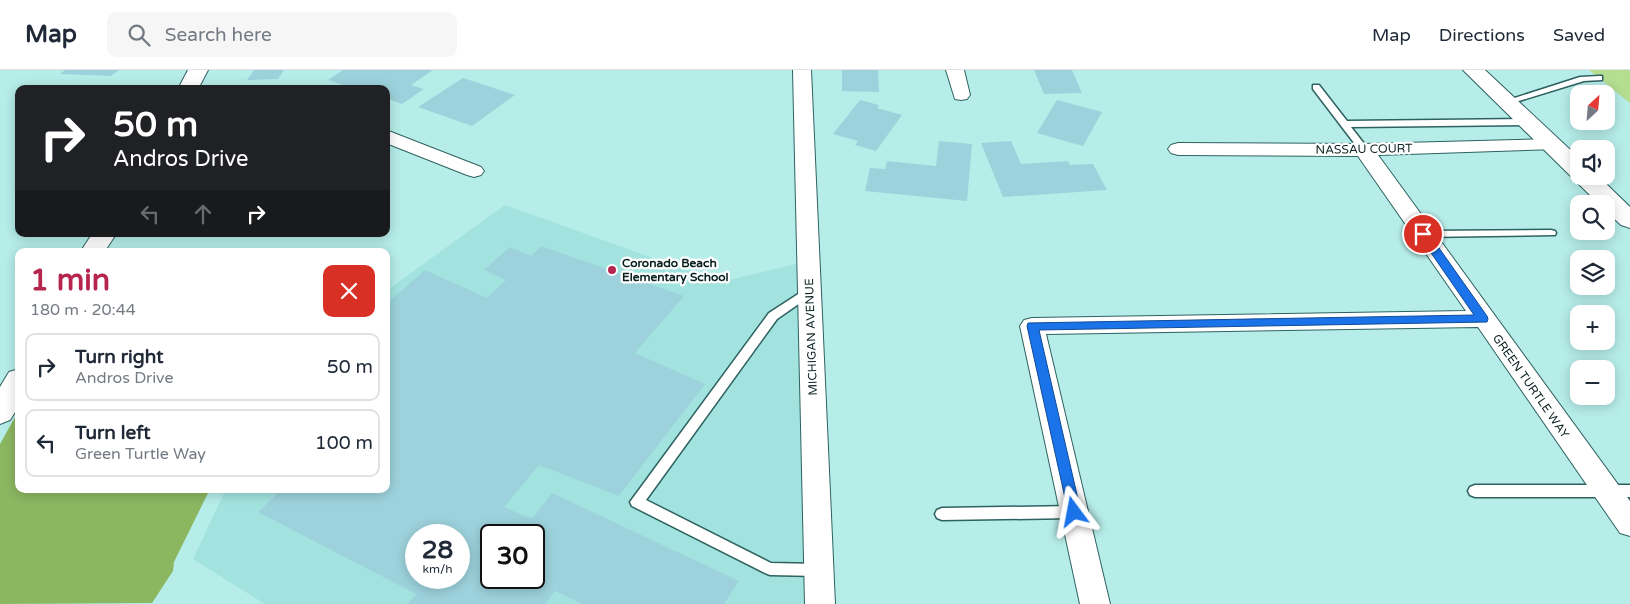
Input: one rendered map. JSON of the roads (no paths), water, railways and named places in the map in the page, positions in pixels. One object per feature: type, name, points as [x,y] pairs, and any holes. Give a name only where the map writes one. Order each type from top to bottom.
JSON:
[{"type":"street","points":[[190,85],[198,70]]},
{"type":"street","name":"MICHIGAN AVENUE","points":[[802,70],[820,604]]},
{"type":"street","points":[[955,70],[960,94]]},
{"type":"street","points":[[1473,70],[1570,163]]},
{"type":"street","points":[[390,138],[474,171]]},
{"type":"street","name":"NASSAU COURT","points":[[1178,149],[1364,150],[1550,144]]},
{"type":"street","name":"GREEN TURTLE WAY","points":[[1364,150],[1630,524]]},
{"type":"street","points":[[1593,185],[1630,220]]},
{"type":"street","points":[[95,248],[102,237]]},
{"type":"street","points":[[1095,604],[1032,326],[1483,319]]},
{"type":"street","points":[[0,412],[15,387]]},
{"type":"lane","points":[[1506,102],[1583,79],[1599,78]]},
{"type":"lane","points":[[1316,87],[1364,150]]},
{"type":"lane","points":[[1345,124],[1526,122]]},
{"type":"lane","points":[[1423,234],[1551,233]]},
{"type":"lane","points":[[809,291],[773,316],[637,502],[770,569],[818,570]]},
{"type":"lane","points":[[1474,490],[1630,491]]},
{"type":"lane","points":[[942,514],[1074,512]]},
{"type":"place","name":"Coronado Beach Elementary School","points":[[612,270]]}]
